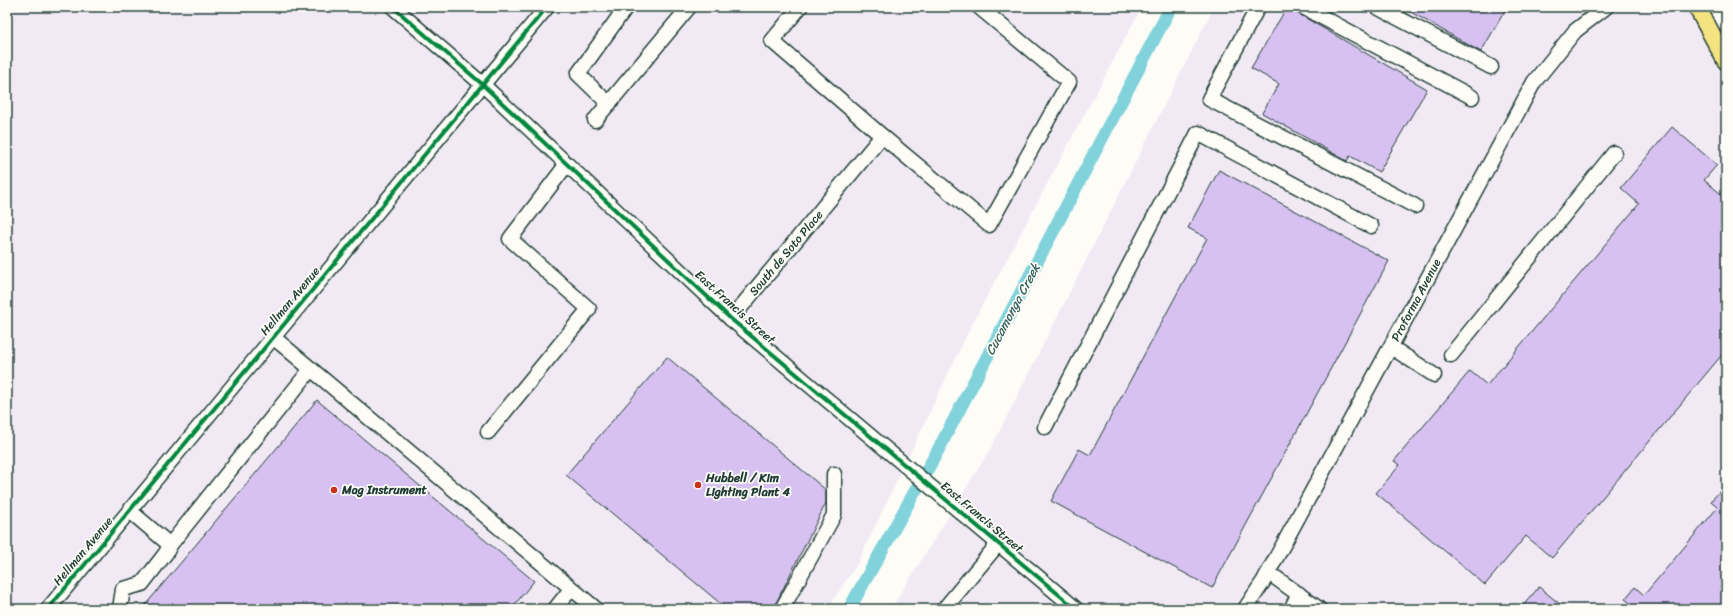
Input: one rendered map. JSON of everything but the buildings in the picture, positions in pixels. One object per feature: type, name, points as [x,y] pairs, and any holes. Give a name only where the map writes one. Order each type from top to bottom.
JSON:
[{"type":"main road","points":[[1697,7],[1726,61]]},
{"type":"street","name":"East Francis Street","points":[[393,7],[482,84],[730,319],[1076,609]]},
{"type":"street","name":"Hellman Avenue","points":[[48,609],[547,7]]},
{"type":"street","points":[[609,104],[578,74],[626,7]]},
{"type":"street","points":[[595,120],[689,7]]},
{"type":"street","points":[[800,7],[772,41],[882,136],[989,225],[1069,82],[979,7]]},
{"type":"street","points":[[1258,7],[1209,99],[1415,206]]},
{"type":"street","points":[[1303,7],[1472,97]]},
{"type":"street","points":[[1377,7],[1492,67]]},
{"type":"street","name":"Proforma Avenue","points":[[1245,609],[1269,573],[1534,82],[1575,31],[1606,7]]},
{"type":"street","points":[[1045,427],[1198,133],[1371,226]]},
{"type":"street","name":"South de Soto Place","points":[[730,319],[882,136]]},
{"type":"street","points":[[1452,354],[1614,153]]},
{"type":"street","points":[[488,432],[589,309],[510,239],[567,164]]},
{"type":"street","points":[[273,337],[596,609]]},
{"type":"street","points":[[1390,347],[1434,374]]},
{"type":"street","points":[[120,609],[123,589],[142,584],[166,553],[170,545],[311,369]]},
{"type":"street","points":[[782,609],[834,515],[834,474]]},
{"type":"street","points":[[130,511],[170,545]]},
{"type":"street","points":[[944,609],[998,544]]},
{"type":"street","points":[[1269,573],[1320,609]]},
{"type":"street","points":[[555,609],[571,589]]},
{"type":"street","points":[[1291,609],[1299,594]]},
{"type":"shaded area","points":[[7,7],[1142,7],[971,326],[856,566],[827,609],[7,609]]},
{"type":"shaded area","points":[[1214,7],[1686,7],[1726,84],[1726,609],[891,609],[991,448]]},
{"type":"waterway","name":"Cucamonga Creek","points":[[849,609],[936,454],[1171,7]]},
{"type":"cycle path","points":[[393,7],[482,84],[731,319],[1076,609]]},
{"type":"cycle path","points":[[48,609],[547,7]]},
{"type":"place","name":"Hubbell / Kim Lighting Plant 4","points":[[698,485]]},
{"type":"place","name":"Mag Instrument","points":[[334,490]]}]
